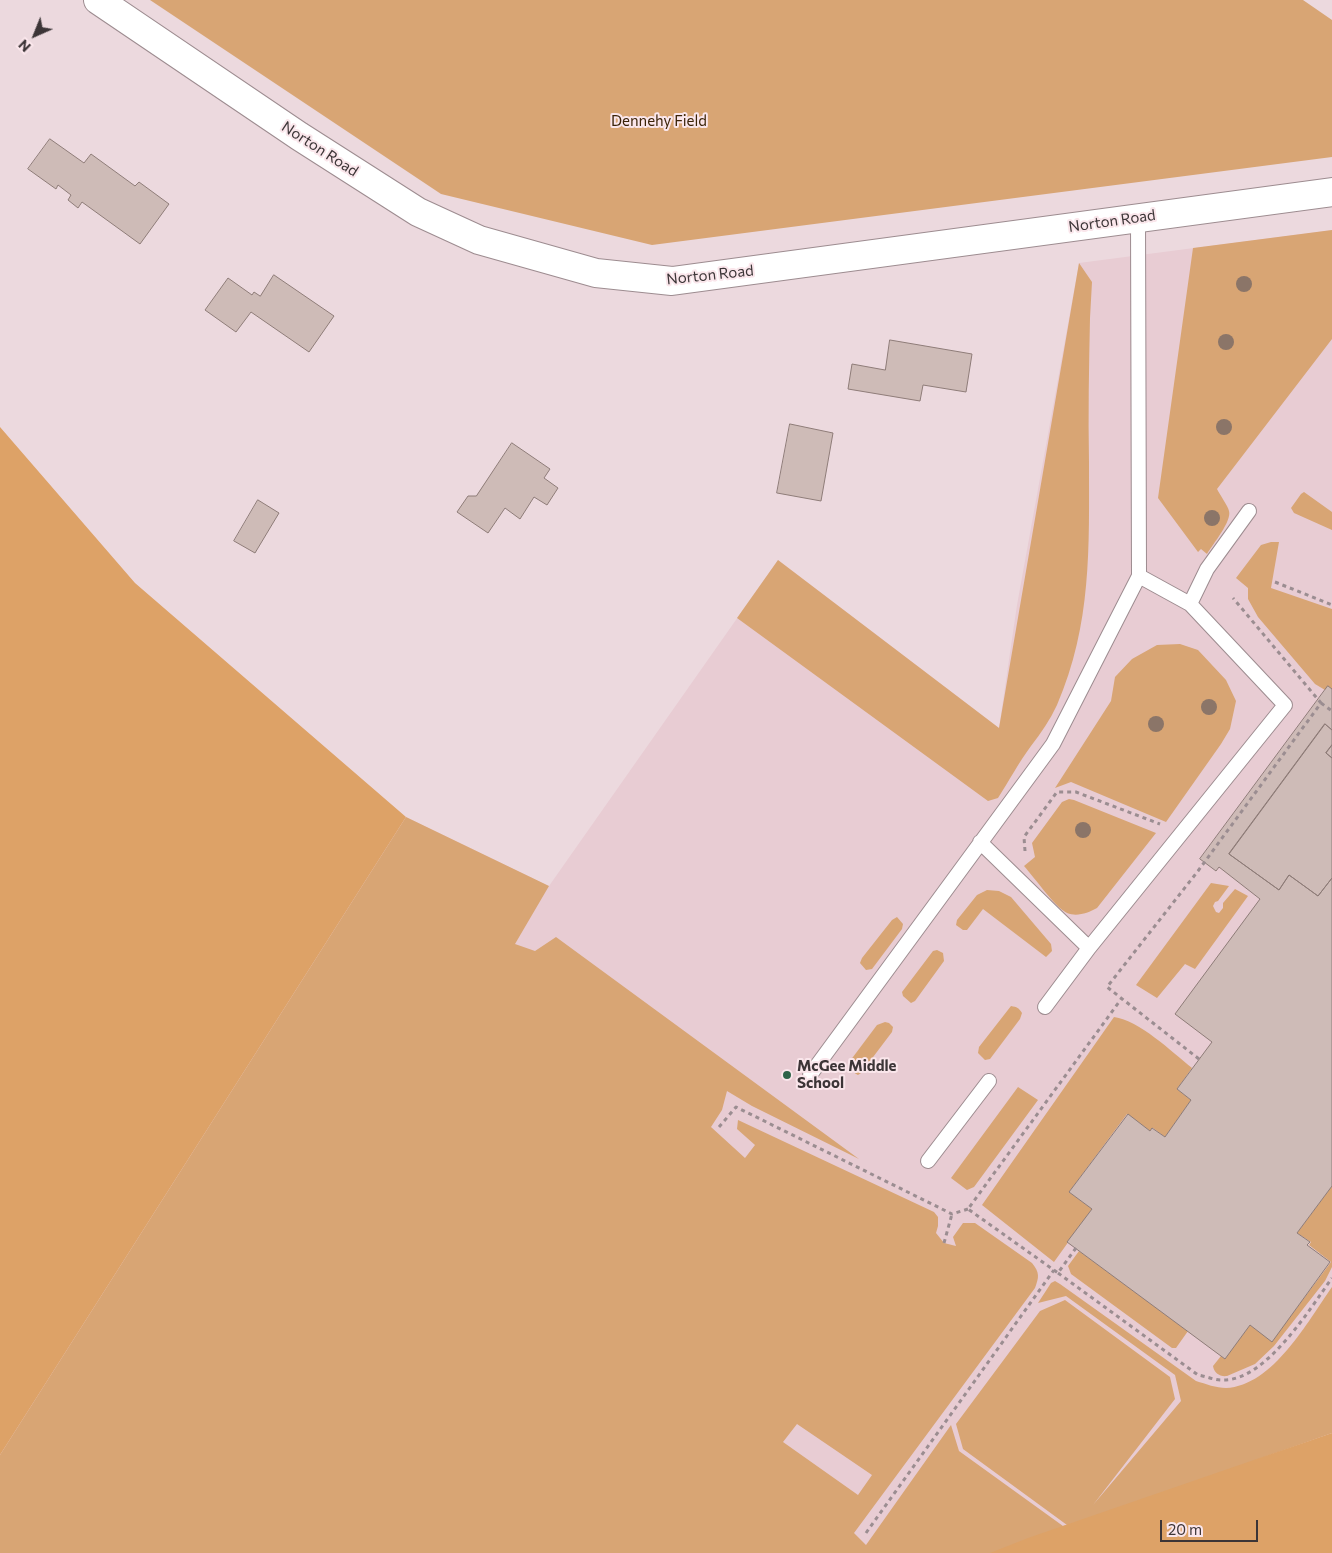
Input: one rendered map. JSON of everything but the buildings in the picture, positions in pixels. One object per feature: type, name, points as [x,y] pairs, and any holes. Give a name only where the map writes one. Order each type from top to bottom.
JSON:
[{"type":"main road","name":"Norton Road","points":[[98,0],[299,136],[418,212],[479,240],[596,273],[672,282],[1332,192]]},
{"type":"lane","points":[[810,1075],[1053,744],[1139,576],[1138,218]]},
{"type":"lane","points":[[1190,604],[1207,569],[1250,511]]},
{"type":"lane","points":[[1045,1006],[1089,948],[1285,704],[1190,604],[1139,576]]},
{"type":"lane","points":[[980,842],[1089,948]]},
{"type":"lane","points":[[928,1161],[988,1081]]},
{"type":"path","points":[[1275,582],[1332,605]]},
{"type":"path","points":[[1233,598],[1321,703],[1332,711]]},
{"type":"path","points":[[1199,1059],[1107,987],[1198,872],[1321,703]]},
{"type":"path","points":[[1026,856],[1024,837],[1057,792],[1076,792],[1182,833]]},
{"type":"path","points":[[719,1127],[736,1107],[952,1214],[968,1208],[1122,998]]},
{"type":"path","points":[[968,1208],[1198,1375],[1224,1380],[1248,1375],[1271,1357],[1302,1321],[1332,1278]]},
{"type":"path","points":[[944,1243],[952,1214]]},
{"type":"path","points":[[1058,1273],[1076,1248]]},
{"type":"path","points":[[866,1533],[1054,1270]]},
{"type":"shaded area","name":"McGee Middle School","points":[[1332,230],[1332,1433],[990,1553],[0,1553],[0,1455],[406,817],[549,886],[778,560],[999,728],[1017,605],[1079,263]]},
{"type":"shaded area","points":[[0,427],[135,583],[406,817],[0,1455]]},
{"type":"shaded area","points":[[1332,1433],[1332,1553],[990,1553],[1028,1538]]},
{"type":"green space","name":"Dennehy Field","points":[[150,0],[1303,0],[1332,20],[1332,157],[652,245],[441,194]]},
{"type":"green space","points":[[1332,230],[1332,339],[1217,489],[1229,511],[1228,521],[1207,554],[1201,549],[1198,552],[1158,498],[1193,248]]},
{"type":"green space","points":[[1079,263],[1092,282],[1089,372],[1089,524],[1083,615],[1068,675],[1054,711],[998,798],[988,801],[737,618],[778,560],[999,728]]},
{"type":"green space","points":[[1304,492],[1332,512],[1332,530],[1294,513],[1291,508]]},
{"type":"green space","points":[[1279,542],[1271,588],[1332,609],[1332,689],[1325,690],[1315,684],[1258,617],[1248,599],[1248,588],[1236,578],[1261,545]]},
{"type":"green space","points":[[1180,644],[1198,650],[1226,680],[1236,701],[1230,729],[1166,822],[1071,782],[1055,788],[1111,701],[1115,677],[1132,659],[1157,645]]},
{"type":"green space","points":[[1069,799],[1156,833],[1097,908],[1079,914],[1071,914],[1062,910],[1024,866],[1035,857],[1032,843],[1062,802]]},
{"type":"green space","points":[[406,817],[549,886],[515,944],[535,951],[556,937],[859,1159],[752,1106],[727,1091],[722,1110],[711,1127],[745,1158],[755,1145],[737,1129],[738,1120],[934,1212],[938,1217],[936,1233],[944,1243],[956,1246],[953,1237],[963,1223],[975,1223],[1035,1266],[1038,1275],[1035,1288],[854,1533],[866,1545],[951,1425],[959,1451],[1063,1526],[1067,1525],[963,1449],[956,1424],[1040,1311],[1065,1300],[1170,1377],[1175,1399],[1093,1505],[1181,1401],[1175,1375],[1066,1296],[1038,1303],[1051,1283],[1055,1281],[1060,1284],[1196,1381],[1215,1387],[1226,1388],[1243,1384],[1259,1376],[1274,1364],[1288,1350],[1332,1287],[1332,1433],[994,1553],[0,1553],[0,1455]],"holes":[[[797,1424],[872,1475],[858,1495],[783,1442]]]},
{"type":"green space","points":[[1211,883],[1229,886],[1213,906],[1216,912],[1219,913],[1223,908],[1223,903],[1235,889],[1248,896],[1195,969],[1185,964],[1157,998],[1136,985]]},
{"type":"green space","points":[[987,890],[999,891],[1011,897],[1051,944],[1052,951],[1046,957],[983,909],[967,930],[963,930],[956,925],[957,920],[977,895]]},
{"type":"green space","points":[[897,917],[903,924],[902,929],[872,969],[866,970],[860,963],[862,958],[892,920]]},
{"type":"green space","points":[[937,950],[943,953],[944,961],[915,1001],[911,1003],[903,996],[902,992],[933,951]]},
{"type":"green space","points":[[1011,1006],[1021,1011],[1020,1019],[990,1059],[985,1060],[978,1053],[979,1047]]},
{"type":"green space","points":[[1114,1017],[1124,1019],[1144,1030],[1192,1068],[1177,1089],[1191,1100],[1165,1137],[1153,1128],[1150,1131],[1127,1114],[1069,1192],[1092,1209],[1054,1262],[982,1205]]},
{"type":"green space","points":[[885,1022],[893,1027],[892,1032],[861,1073],[858,1075],[854,1073],[850,1061],[877,1025]]},
{"type":"green space","points":[[1018,1087],[1038,1100],[974,1187],[967,1190],[951,1178]]},
{"type":"green space","points":[[1332,1186],[1332,1267],[1325,1281],[1274,1346],[1255,1364],[1227,1376],[1218,1374],[1213,1366],[1221,1356],[1225,1358],[1250,1325],[1272,1341],[1331,1262],[1309,1245],[1311,1242],[1297,1233]]},
{"type":"green space","points":[[1079,1251],[1188,1331],[1176,1348],[1172,1348],[1071,1274],[1068,1266]]},
{"type":"place","name":"McGee Middle School","points":[[787,1075]]}]
